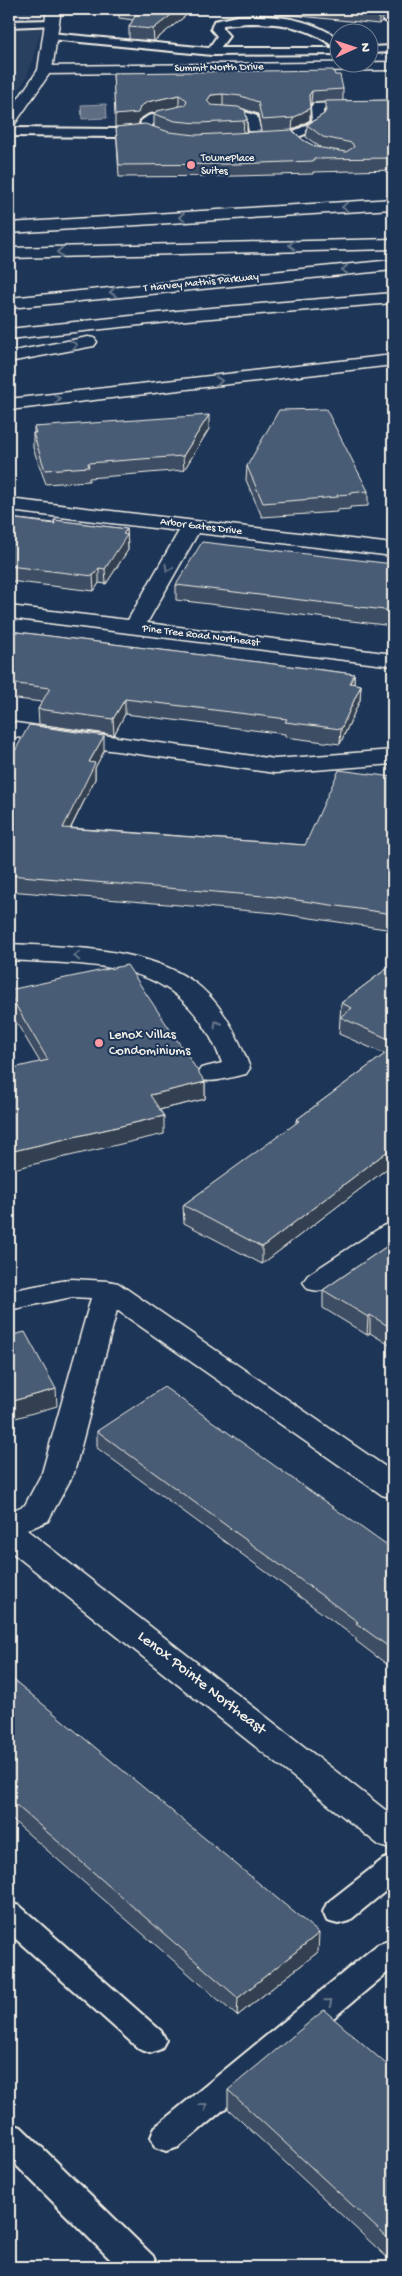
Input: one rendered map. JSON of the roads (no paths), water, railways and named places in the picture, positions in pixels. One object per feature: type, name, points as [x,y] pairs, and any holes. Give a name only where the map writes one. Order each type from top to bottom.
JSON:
[{"type":"main road","points":[[9,122],[45,70],[52,23]]},
{"type":"main road","name":"Summit North Drive","points":[[45,70],[393,66]]},
{"type":"main road","points":[[9,228],[393,204]]},
{"type":"main road","points":[[9,224],[25,227]]},
{"type":"main road","points":[[9,253],[393,244]]},
{"type":"main road","name":"T Harvey Mathis Parkway","points":[[9,303],[393,265]]},
{"type":"main road","points":[[9,334],[187,315],[388,299]]},
{"type":"main road","points":[[9,357],[150,331],[388,299]]},
{"type":"main road","points":[[9,405],[393,360]]},
{"type":"main road","name":"Arbor Gates Drive","points":[[9,505],[393,550]]},
{"type":"main road","points":[[134,628],[192,526]]},
{"type":"main road","name":"Pine Tree Road Northeast","points":[[9,612],[393,660]]},
{"type":"main road","points":[[9,729],[275,766],[393,757]]},
{"type":"main road","points":[[9,952],[95,958],[163,974],[184,987],[214,1019],[228,1042],[237,1068],[210,1074]]},
{"type":"main road","points":[[318,1282],[393,1232]]},
{"type":"main road","points":[[9,1300],[72,1288],[108,1290],[393,1487]]},
{"type":"main road","points":[[9,1525],[37,1512],[58,1473],[108,1290]]},
{"type":"main road","name":"Lenox Pointe Northeast","points":[[9,1533],[393,1836]]},
{"type":"lane","points":[[212,52],[223,36],[217,29],[218,23],[234,19],[304,25],[330,38]]},
{"type":"lane","points":[[9,24],[52,23],[212,52],[330,51]]},
{"type":"lane","points":[[380,50],[393,49]]},
{"type":"lane","points":[[211,140],[299,140],[318,122],[317,107],[366,106]]},
{"type":"lane","points":[[215,112],[236,112],[253,119],[255,133],[247,139]]},
{"type":"lane","points":[[9,132],[119,133],[146,127],[152,119],[179,113]]},
{"type":"lane","points":[[9,122],[146,127],[158,137],[184,140]]},
{"type":"lane","points":[[338,1912],[393,1868]]},
{"type":"lane","points":[[9,1914],[150,2040]]},
{"type":"lane","points":[[167,2137],[388,1954]]},
{"type":"lane","points":[[9,2137],[141,2267]]},
{"type":"place","name":"TownePlace Suites","points":[[191,165]]},
{"type":"place","name":"Lenox Villas Condominiums","points":[[99,1043]]}]
